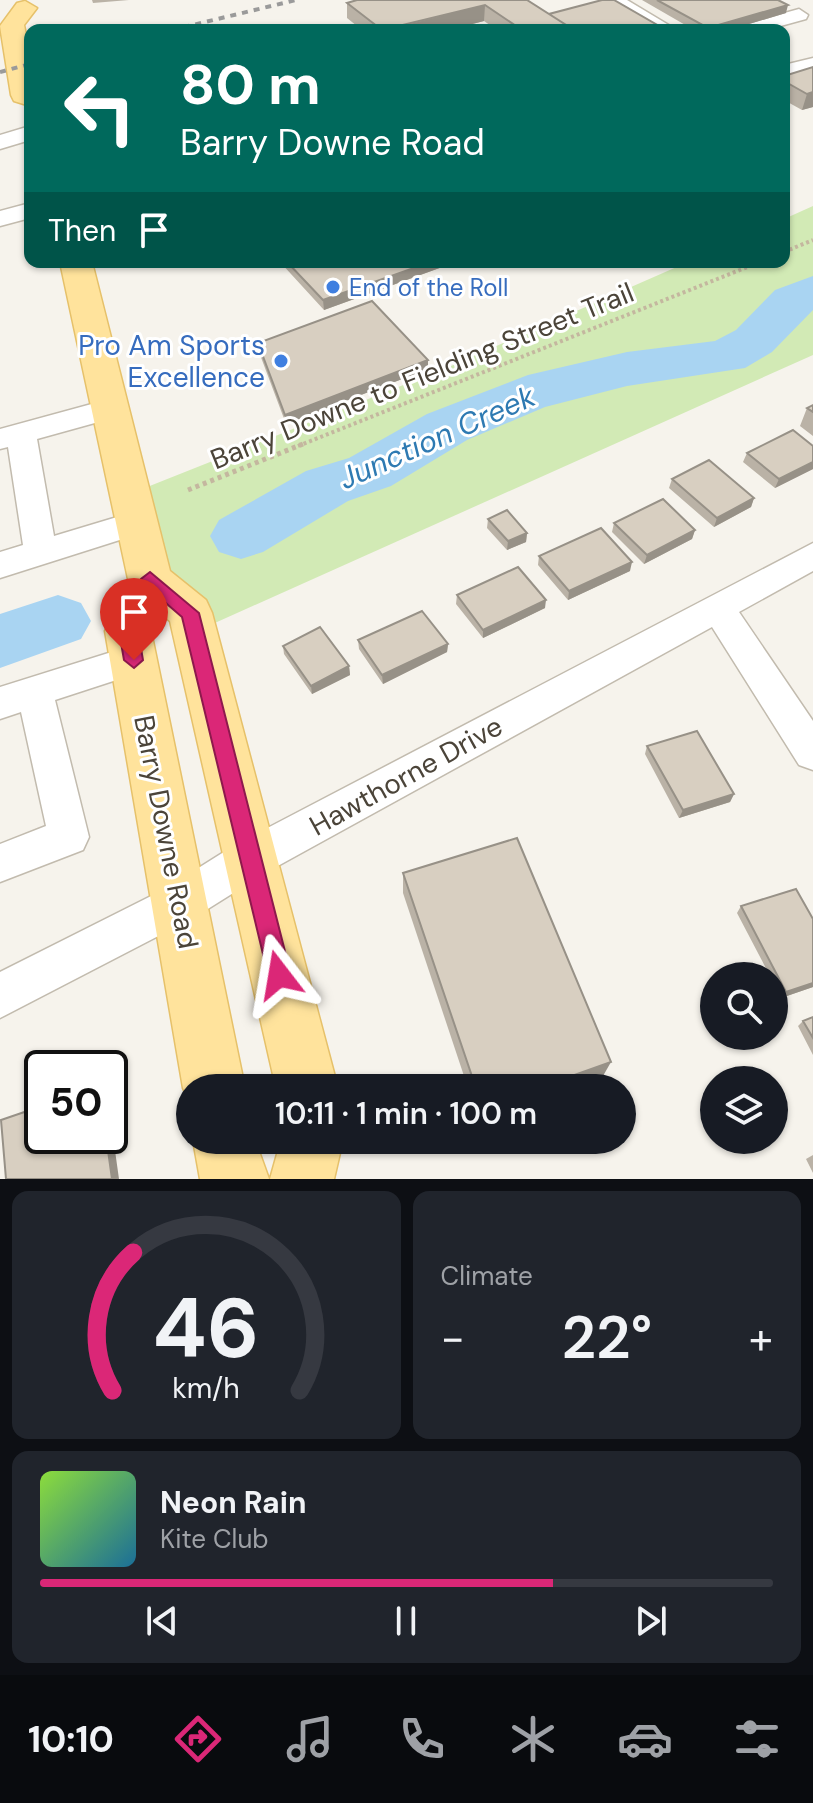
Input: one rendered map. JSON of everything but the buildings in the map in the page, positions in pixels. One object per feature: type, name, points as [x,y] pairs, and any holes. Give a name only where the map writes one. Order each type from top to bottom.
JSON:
[{"type":"main road","points":[[24,95],[12,24],[31,9]]},
{"type":"main road","points":[[82,268],[110,409],[150,579],[190,613],[304,1074]]},
{"type":"main road","name":"Barry Downe Road","points":[[150,579],[128,631],[211,1074]]},
{"type":"main road","points":[[227,1154],[230,1173],[237,1179]]},
{"type":"main road","points":[[302,1179],[308,1154]]},
{"type":"street","points":[[614,0],[656,24]]},
{"type":"street","points":[[770,0],[806,19]]},
{"type":"street","points":[[778,24],[806,19]]},
{"type":"street","points":[[790,69],[813,64]]},
{"type":"street","points":[[0,142],[24,135]]},
{"type":"street","points":[[0,219],[24,212]]},
{"type":"street","points":[[40,551],[11,437],[110,409]]},
{"type":"street","points":[[0,565],[137,523]]},
{"type":"street","name":"Hawthorne Drive","points":[[0,996],[180,903],[250,859],[813,556]]},
{"type":"street","points":[[718,608],[813,753]]},
{"type":"street","points":[[0,863],[69,837],[17,698],[134,660]]},
{"type":"path","points":[[790,250],[813,240]]},
{"type":"path","name":"Barry Downe to Fielding Street Trail","points":[[188,490],[745,268]]},
{"type":"green space","points":[[813,206],[813,355],[197,631],[127,495],[451,366],[674,268],[790,268],[790,216]]},
{"type":"waterway","name":"Junction Creek","points":[[241,536],[327,486],[370,472],[447,427],[528,393],[627,369],[727,356],[754,341],[793,301],[813,291]]},
{"type":"waterway","name":"Junction Creek","points":[[0,641],[58,621]]},
{"type":"railway","points":[[197,24],[296,0]]},
{"type":"railway","points":[[0,72],[24,66]]},
{"type":"place","name":"End of the Roll","points":[[333,287]]},
{"type":"place","name":"Pro Am Sports Excellence","points":[[281,361]]},
{"type":"route","points":[[134,660],[128,631],[150,579],[190,613],[279,975]]}]
